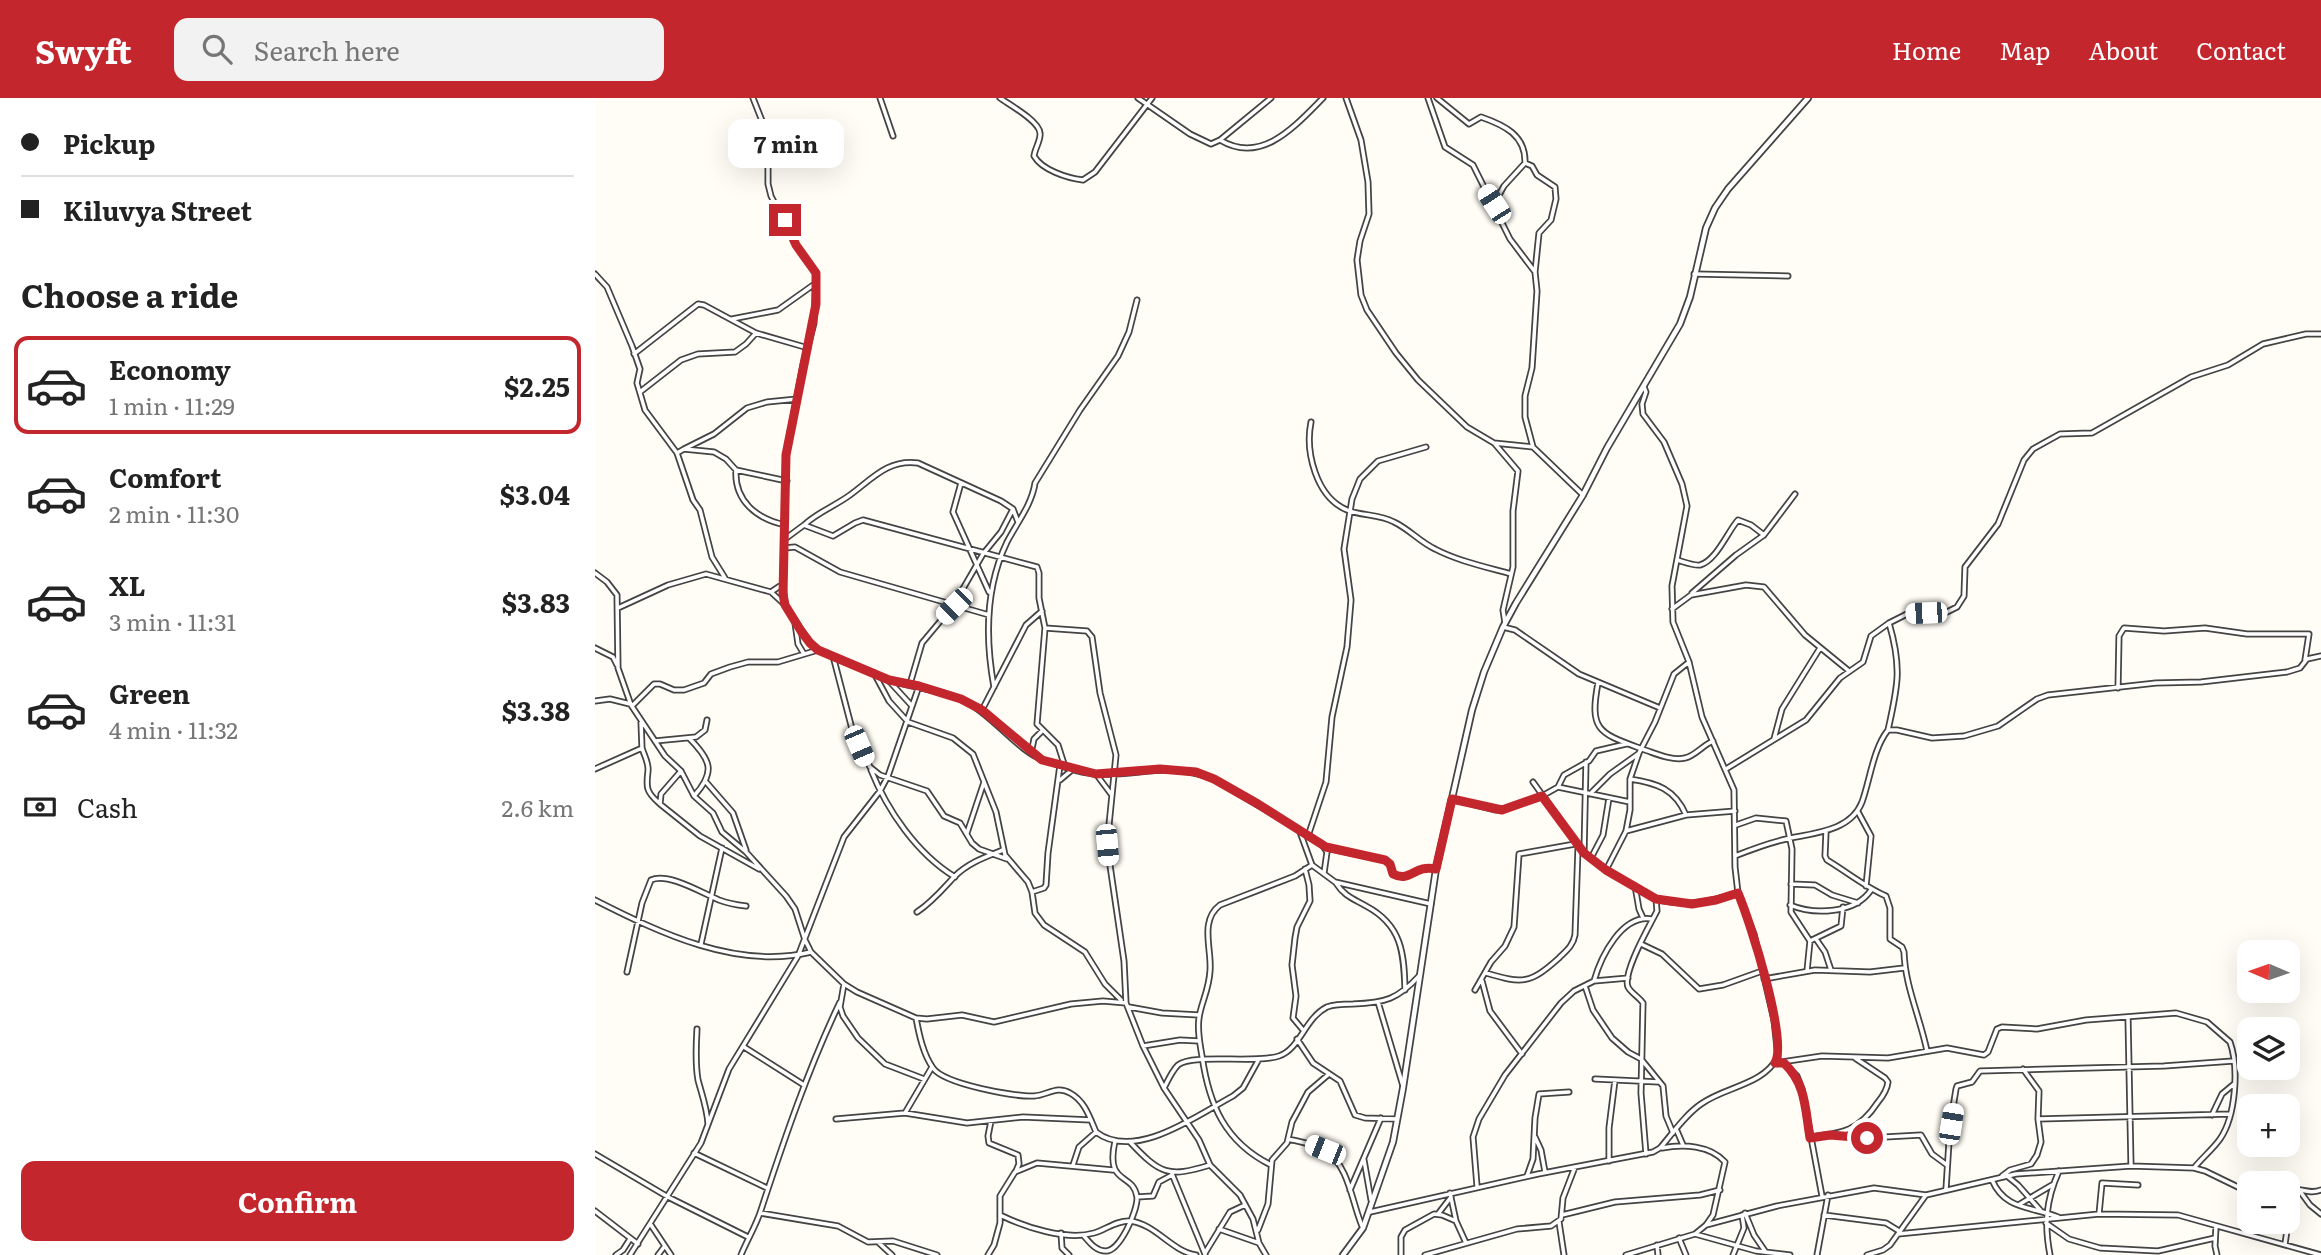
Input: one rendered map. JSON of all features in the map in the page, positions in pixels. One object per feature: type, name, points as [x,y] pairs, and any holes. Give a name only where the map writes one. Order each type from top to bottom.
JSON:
[{"type":"street","points":[[753,98],[768,136],[768,184],[771,196],[796,245],[816,273],[814,323],[786,455],[783,584],[785,605]]},
{"type":"street","points":[[880,98],[893,136]]},
{"type":"street","points":[[1000,98],[1035,123],[1040,131],[1041,136],[1034,156],[1038,162],[1071,178],[1083,180],[1095,172],[1152,98]]},
{"type":"street","points":[[1138,98],[1203,142],[1211,144],[1220,140],[1271,98]]},
{"type":"street","points":[[1220,140],[1243,150],[1253,148],[1291,131],[1323,98]]},
{"type":"street","points":[[1346,98],[1361,140],[1368,182],[1369,214],[1357,260],[1361,295],[1367,310],[1396,353],[1428,391],[1467,427],[1494,443],[1518,471],[1513,511],[1514,557],[1503,610],[1504,625]]},
{"type":"street","points":[[1428,98],[1445,147],[1473,165],[1510,239],[1535,272]]},
{"type":"street","points":[[1437,98],[1469,124],[1481,117],[1506,127],[1523,146],[1525,163],[1504,186],[1494,204]]},
{"type":"street","points":[[1343,1255],[1363,1228],[1393,1142],[1436,869],[1472,710],[1484,672],[1504,625],[1540,561],[1583,495],[1686,310],[1706,228],[1715,208],[1728,189],[1808,98]]},
{"type":"street","points":[[1525,163],[1530,164],[1537,175],[1552,184],[1556,192],[1551,220],[1539,233],[1532,368],[1524,406],[1533,447],[1583,495]]},
{"type":"street","points":[[595,274],[607,287],[632,346],[640,369],[636,380],[645,410],[677,453],[693,500],[700,510],[712,557],[725,578]]},
{"type":"street","points":[[1694,274],[1788,276]]},
{"type":"street","points":[[730,320],[778,310],[816,283]]},
{"type":"street","points":[[994,687],[988,651],[989,615],[990,594],[1000,558],[1032,496],[1035,483],[1080,410],[1118,356],[1129,332],[1137,300]]},
{"type":"street","points":[[634,354],[698,304],[713,309],[756,333],[808,348]]},
{"type":"street","points":[[640,392],[681,359],[698,354],[735,352],[747,344],[756,333]]},
{"type":"street","points":[[1726,769],[1806,720],[1840,678],[1863,662],[1871,636],[1889,622],[1907,614],[1947,612],[1960,604],[1964,596],[1965,567],[1998,524],[2024,460],[2042,442],[2060,434],[2092,433],[2191,377],[2228,365],[2263,344],[2277,339],[2321,334]]},
{"type":"street","points":[[1644,387],[1646,392],[1642,404],[1643,414],[1664,442],[1685,493],[1687,514],[1672,586],[1673,622],[1689,662],[1702,717],[1734,790],[1738,893],[1754,934],[1779,1051],[1775,1063],[1760,1077],[1694,1109],[1660,1148]]},
{"type":"street","points":[[677,453],[714,434],[747,408],[767,402],[797,399]]},
{"type":"street","points":[[1311,422],[1310,453],[1318,479],[1332,500],[1350,511],[1385,517],[1432,548],[1511,574]]},
{"type":"street","points":[[1494,443],[1533,447]]},
{"type":"street","points":[[1308,836],[1326,782],[1332,717],[1347,647],[1351,600],[1344,549],[1350,511],[1360,479],[1378,461],[1426,447]]},
{"type":"street","points":[[684,449],[721,455],[736,470],[787,481]]},
{"type":"street","points":[[785,539],[816,514],[839,502],[894,464],[918,463],[980,490],[1013,509],[1018,522]]},
{"type":"street","points":[[736,470],[736,484],[743,500],[766,520],[785,525]]},
{"type":"street","points":[[961,483],[952,509],[990,594]]},
{"type":"street","points":[[1671,610],[1764,535],[1778,513],[1795,494]]},
{"type":"street","points":[[911,684],[922,643],[954,606],[983,554],[1001,533],[1013,509]]},
{"type":"street","points":[[804,525],[833,536],[863,520],[1033,566],[1039,570],[1039,598],[1045,628],[1037,724],[1058,745],[1063,766],[1045,885],[1044,888],[1032,892]]},
{"type":"street","points":[[1677,560],[1697,565],[1704,563],[1726,540],[1738,520],[1751,525],[1764,535]]},
{"type":"street","points":[[784,548],[795,547],[840,572],[989,615]]},
{"type":"street","points":[[595,573],[613,588],[617,595],[618,668]]},
{"type":"street","points":[[618,608],[668,585],[706,574],[771,592],[785,605],[810,643],[818,650],[889,680],[961,699],[982,710],[1042,760],[1096,774],[1160,769],[1196,772],[1234,790],[1326,847],[1385,860],[1390,864],[1393,874],[1398,877],[1411,875],[1423,867],[1436,869]]},
{"type":"street","points":[[771,592],[783,584]]},
{"type":"street","points":[[1691,594],[1746,584],[1764,587],[1774,596],[1789,619],[1849,671]]},
{"type":"street","points":[[982,710],[1026,625],[1042,611]]},
{"type":"street","points":[[794,619],[804,654]]},
{"type":"street","points":[[1735,856],[1791,838],[1826,832],[1858,812],[1881,742],[1888,730],[1899,677],[1889,622]]},
{"type":"street","points":[[1504,625],[1562,664],[1660,708]]},
{"type":"street","points":[[1045,628],[1082,630],[1092,637],[1104,715],[1115,747],[1107,845],[1124,961],[1126,1004],[1164,1087],[1199,1140],[1210,1165],[1232,1186],[1245,1205],[1266,1255]]},
{"type":"street","points":[[1888,730],[1932,738],[1964,736],[1998,726],[2037,699],[2048,695],[2118,688],[2156,683],[2201,682],[2287,671],[2300,668],[2305,660],[2309,634],[2259,635],[2205,628],[2164,631],[2124,628],[2119,636],[2118,688]]},
{"type":"street","points":[[595,648],[613,657],[640,719],[681,771],[694,796],[713,813],[722,832],[746,852],[786,895],[795,909],[811,952],[844,984],[857,992],[916,1018],[938,1019],[962,1015],[994,1022],[1071,1004],[1126,1004],[1162,1013],[1199,1015]]},
{"type":"street","points":[[1774,739],[1782,709],[1820,648]]},
{"type":"street","points":[[632,705],[654,684],[684,690],[704,683],[711,674],[730,667],[748,662],[778,662],[818,650]]},
{"type":"street","points":[[833,656],[852,729],[880,791],[924,851],[954,877]]},
{"type":"street","points":[[2305,660],[2321,656]]},
{"type":"street","points":[[1606,870],[1626,831],[1630,779],[1640,751],[1674,674],[1689,662]]},
{"type":"street","points":[[874,673],[889,701],[908,722],[953,738],[964,745],[978,764],[998,820],[1007,859],[1028,882],[1035,914],[1044,925],[1085,952],[1105,984],[1126,1004]]},
{"type":"street","points":[[889,680],[912,706]]},
{"type":"street","points":[[1598,682],[1594,715],[1606,734],[1640,751],[1685,758],[1713,741]]},
{"type":"street","points":[[630,1255],[706,1133],[729,1069],[798,956],[844,837],[880,791],[888,776],[919,686]]},
{"type":"street","points":[[595,701],[610,699],[632,705]]},
{"type":"street","points":[[640,719],[642,748],[647,763],[646,786],[651,797],[689,827],[761,870]]},
{"type":"street","points":[[655,741],[689,738],[701,734],[705,730],[707,720]]},
{"type":"street","points":[[1031,753],[1034,739],[1042,730]]},
{"type":"street","points":[[689,738],[705,756],[708,769],[706,782],[694,796]]},
{"type":"street","points":[[1452,799],[1502,810],[1542,796],[1558,787],[1564,775],[1586,762],[1596,751],[1626,744]]},
{"type":"street","points":[[595,769],[642,748]]},
{"type":"street","points":[[1591,792],[1609,774],[1640,751]]},
{"type":"street","points":[[1584,853],[1586,762]]},
{"type":"street","points":[[870,767],[875,772],[927,791],[940,812],[960,823],[972,844],[1007,859]]},
{"type":"street","points":[[1059,781],[1073,769]]},
{"type":"street","points":[[660,804],[661,794],[681,771]]},
{"type":"street","points":[[1096,774],[1111,794]]},
{"type":"street","points":[[1630,779],[1664,788],[1678,799],[1686,815]]},
{"type":"street","points":[[706,782],[733,813],[746,852]]},
{"type":"street","points":[[967,833],[984,782]]},
{"type":"street","points":[[1533,782],[1584,853],[1606,870],[1656,899],[1692,904],[1738,893]]},
{"type":"street","points":[[1558,787],[1630,802]]},
{"type":"street","points":[[1591,859],[1602,835],[1609,797]]},
{"type":"street","points":[[1626,831],[1686,815],[1735,811]]},
{"type":"street","points":[[1858,812],[1871,836],[1866,886]]},
{"type":"street","points":[[1736,825],[1756,818],[1784,820],[1787,824],[1791,838],[1790,905],[1793,915],[1810,941],[1807,971]]},
{"type":"street","points":[[1299,830],[1312,865],[1335,881],[1343,893],[1376,912],[1392,927],[1402,952],[1405,990]]},
{"type":"street","points":[[1826,832],[1825,858],[1872,890],[1886,896],[1889,902],[1890,939],[1902,947],[1927,1051]]},
{"type":"street","points":[[1486,973],[1509,979],[1528,980],[1541,974],[1568,949],[1574,935],[1577,846]]},
{"type":"street","points":[[1475,990],[1514,927],[1519,854],[1577,846]]},
{"type":"street","points":[[1324,873],[1328,860],[1326,847]]},
{"type":"street","points":[[701,944],[722,848]]},
{"type":"street","points":[[917,912],[975,861],[1003,850]]},
{"type":"street","points":[[1271,1165],[1244,1149],[1213,1107],[1199,1041],[1199,1015],[1209,981],[1208,921],[1213,911],[1242,895],[1295,876],[1312,865]]},
{"type":"street","points":[[1303,1030],[1293,1018],[1296,996],[1293,965],[1297,927],[1310,901],[1310,885],[1305,869]]},
{"type":"street","points":[[627,972],[638,921],[651,880],[658,877],[670,879],[718,900],[746,906]]},
{"type":"street","points":[[1335,881],[1431,904]]},
{"type":"street","points":[[1791,884],[1815,885],[1832,895],[1858,903]]},
{"type":"street","points":[[1635,886],[1643,918]]},
{"type":"street","points":[[1790,905],[1807,911],[1843,908],[1858,903],[1872,890]]},
{"type":"street","points":[[1646,1154],[1641,1081],[1643,1003],[1628,987],[1628,978],[1657,911],[1656,899]]},
{"type":"street","points":[[595,900],[638,921],[737,954],[798,956],[811,952]]},
{"type":"street","points":[[1810,941],[1841,926],[1843,908]]},
{"type":"street","points":[[1594,981],[1610,944],[1626,928],[1643,918],[1653,919]]},
{"type":"street","points":[[1817,939],[1831,970]]},
{"type":"street","points":[[1641,944],[1669,958],[1699,989],[1723,985],[1762,971]]},
{"type":"street","points":[[1764,979],[1807,971],[1905,968]]},
{"type":"street","points":[[1164,1087],[1181,1063],[1273,1058],[1286,1053],[1303,1030],[1327,1007],[1393,999],[1420,974]]},
{"type":"street","points":[[1478,1187],[1473,1137],[1479,1119],[1504,1075],[1561,1003],[1584,985],[1594,981],[1628,978]]},
{"type":"street","points":[[1482,981],[1490,1011],[1522,1054]]},
{"type":"street","points":[[741,1255],[760,1213],[804,1085],[840,1002],[844,984]]},
{"type":"street","points":[[1584,985],[1593,1010],[1612,1038],[1641,1059],[1660,1082],[1665,1094],[1666,1116],[1683,1145]]},
{"type":"street","points":[[840,1002],[843,1016],[849,1026],[871,1053],[884,1064],[924,1079]]},
{"type":"street","points":[[1378,1002],[1403,1088]]},
{"type":"street","points":[[1775,1063],[1822,1056],[1888,1058],[1956,1049],[1984,1055],[1988,1052],[1997,1029],[2002,1027],[2037,1029],[2085,1020],[2176,1013],[2200,1019],[2230,1042],[2234,1102],[2221,1137],[2194,1168]]},
{"type":"street","points":[[2128,1017],[2131,1166]]},
{"type":"street","points":[[916,1018],[932,1067],[946,1078],[1034,1096],[1056,1089],[1067,1091],[1079,1101],[1096,1132],[1115,1141],[1130,1141],[1164,1134],[1213,1107],[1243,1088],[1259,1059]]},
{"type":"street","points":[[697,1029],[696,1060],[708,1126]]},
{"type":"street","points":[[1297,1039],[1314,1063],[1340,1081],[1355,1115],[1397,1119]]},
{"type":"street","points":[[1143,1046],[1180,1040],[1199,1041]]},
{"type":"street","points":[[744,1047],[804,1085]]},
{"type":"street","points":[[1830,1135],[1864,1121],[1888,1086],[1885,1079],[1853,1057]]},
{"type":"street","points":[[1946,1190],[1957,1086],[1969,1084],[1980,1071],[2233,1061]]},
{"type":"street","points":[[1784,1063],[1797,1076],[1802,1089],[1822,1196]]},
{"type":"street","points":[[905,1113],[932,1067]]},
{"type":"street","points":[[2000,1177],[2033,1161],[2041,1142],[2039,1091],[2023,1069]]},
{"type":"street","points":[[1257,1232],[1268,1204],[1272,1160],[1285,1147],[1291,1122],[1304,1099],[1329,1074]]},
{"type":"street","points":[[1595,1079],[1660,1082]]},
{"type":"street","points":[[1609,1161],[1609,1128],[1615,1080]]},
{"type":"street","points":[[2212,1115],[2222,1094],[2234,1084]]},
{"type":"street","points":[[1527,1176],[1533,1159],[1539,1094],[1569,1092]]},
{"type":"street","points":[[836,1119],[905,1113],[957,1122],[1023,1117],[1091,1120]]},
{"type":"street","points":[[2038,1119],[2230,1114]]},
{"type":"street","points":[[1350,1192],[1381,1118]]},
{"type":"street","points":[[988,1255],[994,1245],[1000,1215],[1000,1196],[1019,1164],[1018,1155],[992,1145],[988,1139],[991,1121]]},
{"type":"street","points":[[1073,1165],[1079,1147],[1096,1132]]},
{"type":"street","points":[[1810,1138],[1830,1135],[1867,1138],[1921,1135],[1932,1154],[1947,1164]]},
{"type":"street","points":[[1534,1136],[1541,1150],[1545,1172]]},
{"type":"street","points":[[1288,1139],[1319,1147],[1336,1159],[1363,1228]]},
{"type":"street","points":[[1114,1170],[1112,1157],[1115,1141]]},
{"type":"street","points":[[1130,1141],[1149,1160],[1173,1174]]},
{"type":"street","points":[[1371,1209],[1450,1195],[1545,1172],[1646,1154],[1660,1148],[1683,1145],[1709,1152],[1723,1160],[1726,1167],[1720,1190],[1713,1215],[1706,1225],[1695,1234],[1626,1255]]},
{"type":"street","points":[[694,1153],[767,1188]]},
{"type":"street","points":[[595,1154],[668,1197],[748,1237]]},
{"type":"street","points":[[1364,1157],[1371,1209]]},
{"type":"street","points":[[1015,1172],[1037,1163],[1114,1170],[1132,1187],[1137,1197],[1130,1221],[1120,1241],[1110,1251],[1093,1247],[1084,1235]]},
{"type":"street","points":[[1137,1197],[1155,1195],[1159,1182],[1173,1174],[1210,1165]]},
{"type":"street","points":[[1706,1225],[1828,1195],[1882,1188],[1926,1195],[2000,1177],[2059,1171],[2131,1166],[2194,1168],[2237,1184]]},
{"type":"street","points":[[1564,1255],[1559,1222],[1563,1198],[1574,1167]]},
{"type":"street","points":[[2043,1212],[2059,1171]]},
{"type":"street","points":[[1173,1174],[1205,1255]]},
{"type":"street","points":[[2007,1176],[2043,1212],[2050,1255]]},
{"type":"street","points":[[1992,1180],[2002,1197],[2060,1218]]},
{"type":"street","points":[[2099,1214],[2103,1182],[2138,1185]]},
{"type":"street","points":[[2018,1205],[2052,1185]]},
{"type":"street","points":[[1562,1215],[1615,1202],[1689,1196],[1720,1190]]},
{"type":"street","points":[[2300,1191],[2309,1193],[2321,1190]]},
{"type":"street","points":[[1401,1255],[1402,1233],[1437,1214],[1450,1195]]},
{"type":"street","points":[[1450,1195],[1456,1221],[1466,1243]]},
{"type":"street","points":[[1817,1255],[1828,1195]]},
{"type":"street","points":[[1867,1255],[1883,1250],[1899,1233],[1926,1195]]},
{"type":"street","points":[[2300,1196],[2321,1214]]},
{"type":"street","points":[[1205,1255],[1230,1212],[1245,1205]]},
{"type":"street","points":[[595,1211],[638,1244]]},
{"type":"street","points":[[760,1213],[838,1226],[868,1242],[893,1241],[937,1255]]},
{"type":"street","points":[[1437,1214],[1456,1221]]},
{"type":"street","points":[[1733,1255],[1744,1228],[1744,1214]]},
{"type":"street","points":[[1744,1214],[1767,1253]]},
{"type":"street","points":[[1823,1215],[1886,1223],[1899,1233],[2046,1222],[2099,1214],[2178,1215],[2321,1255]]},
{"type":"street","points":[[1000,1215],[1022,1226],[1084,1235],[1130,1221],[1154,1232],[1178,1250],[1196,1255]]},
{"type":"street","points":[[1425,1255],[1517,1229],[1551,1226],[1559,1222]]},
{"type":"street","points":[[2046,1222],[2070,1239],[2100,1248],[2158,1251],[2215,1238]]},
{"type":"street","points":[[651,1225],[671,1255]]},
{"type":"street","points":[[2216,1226],[2217,1255]]},
{"type":"street","points":[[1219,1229],[1259,1243]]},
{"type":"street","points":[[1061,1233],[1062,1248],[1069,1255]]},
{"type":"street","points":[[1695,1234],[1756,1253],[1790,1255]]},
{"type":"street","points":[[2285,1244],[2286,1234]]},
{"type":"street","points":[[1679,1238],[1686,1255]]},
{"type":"street","points":[[616,1255],[630,1239]]},
{"type":"street","points":[[879,1243],[893,1255]]},
{"type":"street","points":[[1657,1245],[1658,1255]]},
{"type":"street","points":[[658,1255],[664,1247]]},
{"type":"route","points":[[785,220],[796,245],[816,273],[816,304],[786,455],[783,594],[785,605],[801,631],[818,650],[889,680],[961,699],[982,710],[1035,757],[1042,760],[1096,774],[1180,769],[1214,779],[1326,847],[1385,860],[1390,864],[1391,872],[1398,877],[1411,875],[1423,867],[1436,869],[1452,799],[1502,810],[1542,796],[1584,853],[1606,870],[1656,899],[1692,904],[1738,893],[1754,934],[1770,1001],[1779,1051],[1775,1063],[1784,1063],[1797,1076],[1802,1089],[1810,1138],[1830,1135],[1867,1138]]}]
